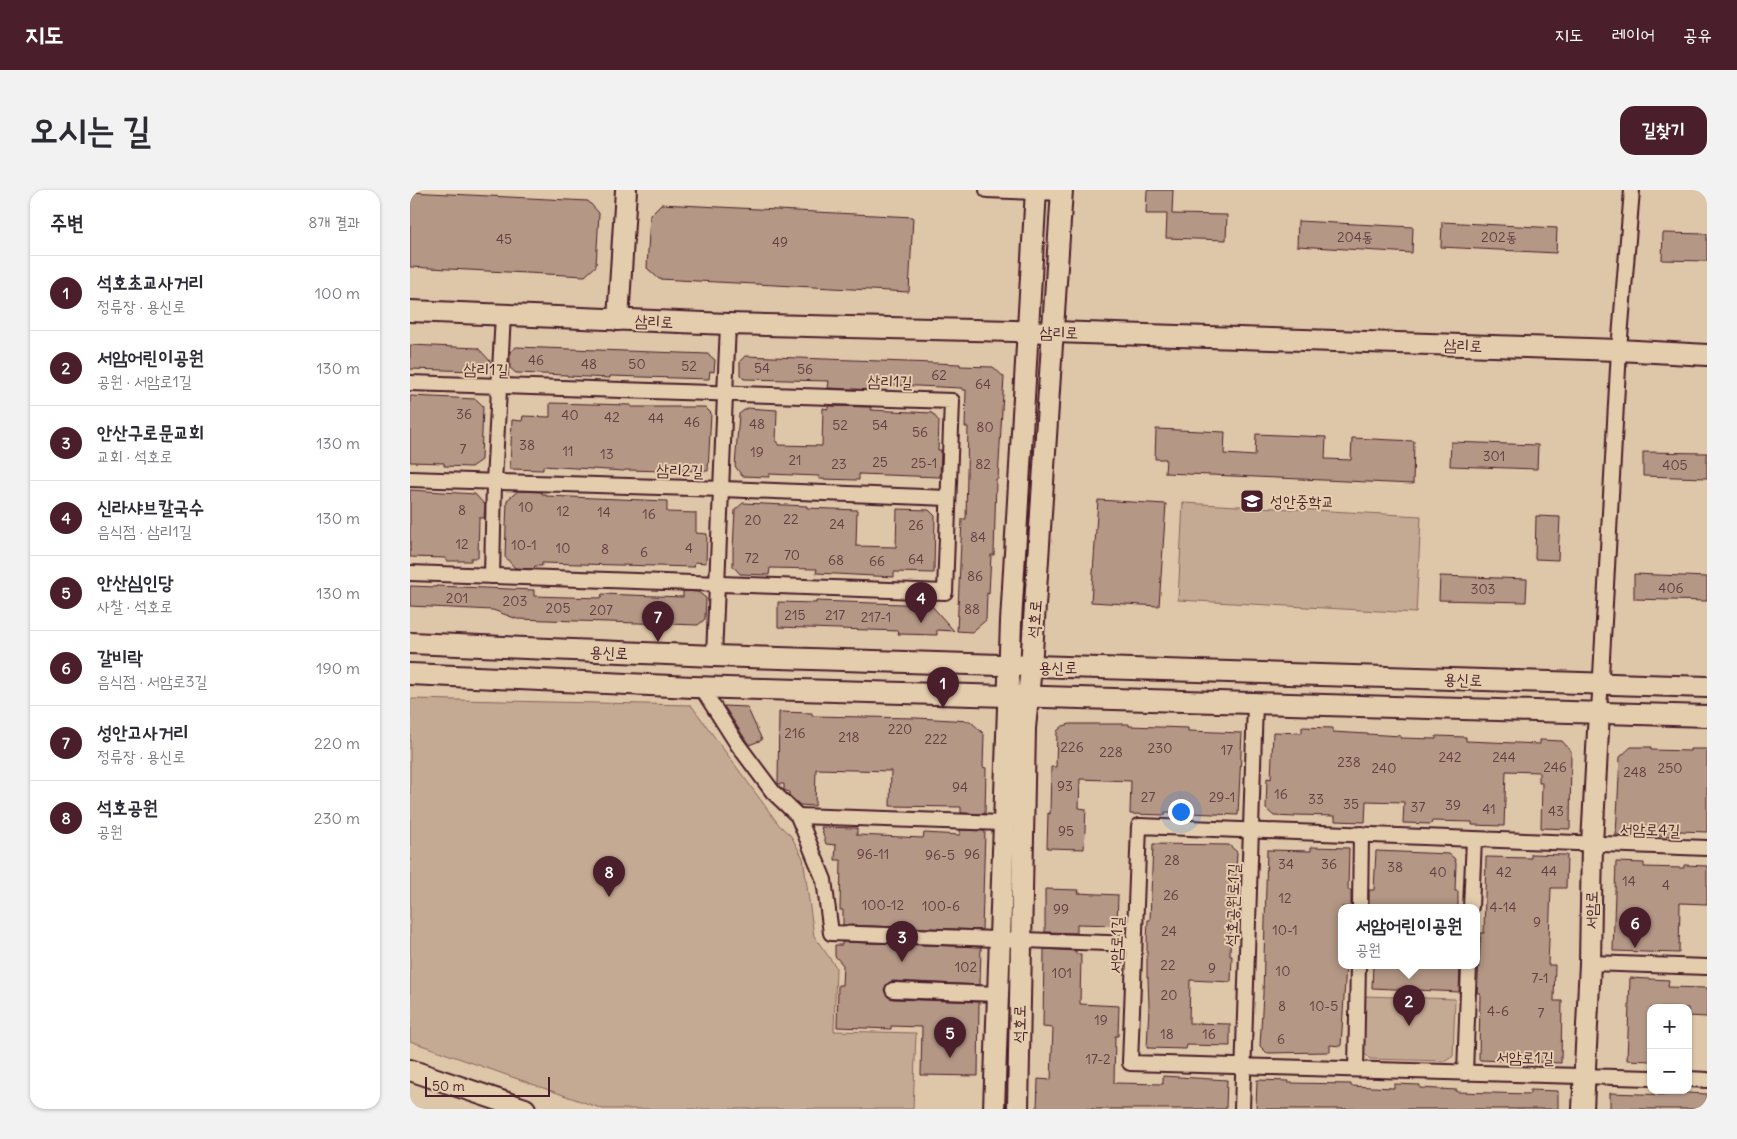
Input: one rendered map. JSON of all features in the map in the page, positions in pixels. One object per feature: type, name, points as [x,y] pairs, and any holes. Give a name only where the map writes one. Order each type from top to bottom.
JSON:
[{"type":"main road","points":[[618,320],[626,190]]},
{"type":"main road","name":"석호로","points":[[1018,1109],[1023,788],[1018,695],[1009,666],[1036,191]]},
{"type":"main road","name":"석호로","points":[[994,1109],[1003,823],[1018,695],[1031,667],[1062,192]]},
{"type":"main road","name":"삼리로","points":[[410,311],[728,324],[1027,331],[1707,354]]},
{"type":"main road","name":"용신로","points":[[410,642],[714,656],[1031,667],[1087,667],[1707,687]]},
{"type":"main road","name":"용신로","points":[[410,674],[702,686],[1707,716]]},
{"type":"main road","name":"서암로","points":[[1583,1109],[1590,963],[1592,844],[1599,712]]},
{"type":"main road","points":[[410,1070],[526,1109]]},
{"type":"street","points":[[987,190],[1062,192]]},
{"type":"street","points":[[1599,712],[1619,350],[1632,190]]},
{"type":"street","points":[[492,576],[494,482],[503,315]]},
{"type":"street","points":[[714,656],[728,324]]},
{"type":"street","name":"삼리1길","points":[[410,383],[952,401],[945,592],[410,572]]},
{"type":"street","name":"삼리2길","points":[[410,479],[948,498]]},
{"type":"street","points":[[702,686],[738,745],[767,784],[798,816],[824,880],[831,933],[1134,944]]},
{"type":"street","name":"석호공원로1길","points":[[1242,1109],[1255,703]]},
{"type":"street","points":[[798,816],[1003,823]]},
{"type":"street","name":"서암로1길","points":[[1592,844],[1139,826],[1130,1062],[1647,1078]]},
{"type":"street","points":[[1360,904],[1361,834]]},
{"type":"street","points":[[1471,904],[1474,839]]},
{"type":"street","name":"서암로4길","points":[[1592,844],[1707,848]]},
{"type":"street","points":[[1590,963],[1707,967]]},
{"type":"street","points":[[1356,1069],[1358,969]]},
{"type":"street","points":[[1466,1073],[1469,969]]},
{"type":"street","points":[[893,990],[998,994]]},
{"type":"street","points":[[1692,1079],[1707,1080]]},
{"type":"shaded area","points":[[1183,503],[1421,516],[1416,613],[1178,600]]},
{"type":"shaded area","points":[[410,699],[691,705],[779,825],[791,836],[803,858],[814,936],[836,967],[834,1031],[916,1033],[913,1109],[603,1109],[410,1041]]},
{"type":"shaded area","points":[[1365,996],[1455,999],[1453,1056],[1446,1061],[1370,1059],[1364,1053]]},
{"type":"building","points":[[1147,190],[1173,190],[1172,214],[1227,215],[1226,240],[1166,238],[1167,214],[1146,214]]},
{"type":"building","points":[[410,192],[588,201],[599,213],[596,266],[585,276],[410,267]]},
{"type":"building","points":[[661,204],[913,217],[909,292],[659,279],[647,268],[650,215]]},
{"type":"building","points":[[1298,221],[1413,227],[1412,253],[1297,246]]},
{"type":"building","points":[[1442,222],[1557,228],[1556,253],[1441,247]]},
{"type":"building","points":[[1663,233],[1707,234],[1707,261],[1662,260]]},
{"type":"building","points":[[410,345],[478,348],[492,363],[478,371],[410,369]]},
{"type":"building","points":[[516,347],[708,354],[715,360],[714,372],[710,371],[709,379],[610,376],[610,378],[516,373],[510,368],[510,352]]},
{"type":"building","points":[[745,356],[960,364],[960,366],[993,367],[1004,377],[998,479],[996,479],[994,555],[991,555],[986,620],[972,632],[957,631],[962,519],[966,519],[968,427],[965,427],[966,390],[962,390],[962,388],[872,384],[872,390],[828,388],[829,381],[744,379],[740,375],[740,361]]},
{"type":"building","points":[[410,396],[476,399],[483,406],[481,460],[471,467],[444,466],[444,463],[410,462]]},
{"type":"building","points":[[550,403],[631,405],[631,407],[705,407],[711,413],[708,471],[624,471],[543,466],[543,470],[510,469],[512,420],[522,421],[523,416],[550,417]]},
{"type":"building","points":[[828,406],[871,407],[871,410],[932,413],[939,421],[938,450],[941,450],[940,477],[859,474],[859,480],[819,479],[819,476],[769,474],[769,477],[742,476],[735,466],[739,414],[747,408],[777,410],[776,442],[778,442],[778,445],[822,446],[823,408],[828,409]]},
{"type":"building","name":"성안중학교","points":[[1156,429],[1225,432],[1224,454],[1255,456],[1256,434],[1326,437],[1325,459],[1351,460],[1352,438],[1414,441],[1413,484],[1165,473],[1166,459],[1155,459]]},
{"type":"building","points":[[1451,442],[1538,445],[1537,469],[1450,466]]},
{"type":"building","points":[[1643,452],[1707,453],[1707,478],[1643,476]]},
{"type":"building","points":[[410,490],[475,494],[485,505],[484,518],[479,518],[478,558],[471,558],[471,561],[446,561],[446,558],[410,557]]},
{"type":"building","points":[[518,491],[542,492],[546,496],[667,501],[667,512],[696,513],[696,533],[707,534],[706,563],[695,562],[694,567],[542,563],[542,566],[535,566],[534,569],[515,568],[505,557],[507,500]]},
{"type":"building","points":[[1098,500],[1166,504],[1159,606],[1091,602]]},
{"type":"building","points":[[743,503],[857,510],[856,546],[896,547],[897,509],[929,510],[935,516],[934,573],[894,572],[894,577],[816,573],[817,569],[770,568],[769,575],[740,574],[733,566],[733,549],[735,510]]},
{"type":"building","points":[[1536,516],[1560,517],[1558,560],[1535,559]]},
{"type":"building","points":[[1634,574],[1707,577],[1707,601],[1634,599]]},
{"type":"building","points":[[1440,576],[1527,579],[1526,602],[1439,600]]},
{"type":"building","points":[[410,586],[534,590],[534,596],[601,598],[602,594],[683,597],[683,591],[698,592],[706,598],[705,619],[698,625],[517,619],[493,610],[410,606]]},
{"type":"building","points":[[816,601],[931,605],[954,631],[937,630],[937,635],[898,634],[899,631],[778,627],[778,602],[816,603]]},
{"type":"building","points":[[724,706],[747,707],[762,740],[749,745]]},
{"type":"building","points":[[779,712],[812,713],[812,716],[970,721],[984,734],[983,767],[986,768],[985,814],[961,813],[961,807],[890,806],[891,771],[816,769],[815,806],[800,805],[789,795],[789,792],[784,790],[784,784],[778,784]]},
{"type":"building","points":[[1070,724],[1129,724],[1129,726],[1188,728],[1188,731],[1242,733],[1238,815],[1165,812],[1165,815],[1130,814],[1131,781],[1080,779],[1079,808],[1086,809],[1084,849],[1047,848],[1051,767],[1056,767],[1057,731],[1063,726]]},
{"type":"building","points":[[1302,727],[1333,728],[1333,732],[1401,736],[1400,738],[1436,739],[1436,736],[1466,737],[1466,741],[1540,744],[1540,740],[1562,741],[1571,751],[1570,829],[1541,828],[1542,783],[1539,783],[1539,772],[1506,771],[1504,826],[1472,825],[1472,822],[1432,821],[1431,824],[1403,823],[1404,802],[1366,801],[1365,822],[1335,821],[1335,816],[1274,816],[1266,809],[1267,778],[1271,779],[1273,732],[1302,733]]},
{"type":"building","points":[[1631,747],[1651,747],[1651,750],[1690,751],[1690,749],[1707,749],[1707,832],[1679,831],[1679,836],[1616,835],[1620,757]]},
{"type":"building","points":[[821,827],[857,828],[857,835],[923,838],[924,833],[960,835],[960,830],[985,831],[982,930],[843,925],[843,910],[840,910],[841,860],[835,860],[836,845],[826,844]]},
{"type":"building","points":[[1153,844],[1229,845],[1237,852],[1234,911],[1231,911],[1231,982],[1190,980],[1189,1023],[1230,1024],[1230,1046],[1187,1045],[1186,1049],[1147,1048],[1149,1007],[1147,942],[1148,920],[1150,920]]},
{"type":"building","points":[[1311,847],[1349,848],[1348,890],[1351,890],[1351,904],[1338,904],[1338,969],[1346,969],[1341,1046],[1330,1045],[1330,1052],[1267,1053],[1260,1046],[1267,850],[1311,851]]},
{"type":"building","points":[[1376,851],[1449,854],[1456,863],[1455,891],[1458,891],[1458,904],[1369,904],[1369,890],[1374,890]]},
{"type":"building","points":[[1531,854],[1567,855],[1566,888],[1551,888],[1548,965],[1555,965],[1554,1001],[1562,1001],[1561,1063],[1479,1060],[1480,993],[1477,993],[1481,933],[1484,933],[1486,857],[1531,858]]},
{"type":"building","points":[[1616,862],[1644,863],[1644,867],[1684,868],[1684,865],[1707,866],[1707,904],[1680,903],[1679,953],[1613,951]]},
{"type":"building","points":[[1045,889],[1079,890],[1078,893],[1118,895],[1117,925],[1077,924],[1077,933],[1045,932]]},
{"type":"building","points":[[842,942],[981,947],[980,985],[893,981],[886,985],[884,990],[888,997],[893,999],[979,1002],[978,1076],[921,1075],[922,1027],[891,1026],[891,1029],[837,1027],[838,985],[842,985],[843,965],[835,956],[835,945],[842,945]]},
{"type":"building","points":[[1044,949],[1076,951],[1076,954],[1081,954],[1080,1004],[1119,1006],[1118,1036],[1115,1036],[1114,1083],[1163,1084],[1163,1076],[1227,1080],[1226,1109],[1037,1109],[1038,1079],[1051,1080],[1053,1028],[1043,1027]]},
{"type":"building","points":[[1373,969],[1460,969],[1459,992],[1372,988]]},
{"type":"building","points":[[1630,978],[1669,980],[1668,987],[1707,988],[1707,1017],[1692,1016],[1692,1004],[1647,1004],[1647,1061],[1627,1060]]},
{"type":"building","points":[[1257,1080],[1394,1088],[1394,1084],[1420,1085],[1420,1088],[1457,1090],[1457,1092],[1530,1094],[1530,1090],[1558,1091],[1558,1109],[1256,1109]]},
{"type":"building","points":[[1610,1093],[1707,1094],[1707,1109],[1610,1109]]},
{"type":"place","name":"성안중학교","points":[[1252,501]]},
{"type":"place","name":"신라샤브칼국수","points":[[921,623]]},
{"type":"place","name":"성안고사거리","points":[[658,642]]},
{"type":"place","name":"석호초교사거리","points":[[943,708]]},
{"type":"place","name":"석호공원","points":[[609,897]]},
{"type":"place","name":"갈비락","points":[[1635,948]]},
{"type":"place","name":"안산구로문교회","points":[[902,962]]},
{"type":"place","name":"서암어린이공원","points":[[1409,1026]]},
{"type":"place","name":"안산심인당","points":[[950,1058]]}]
